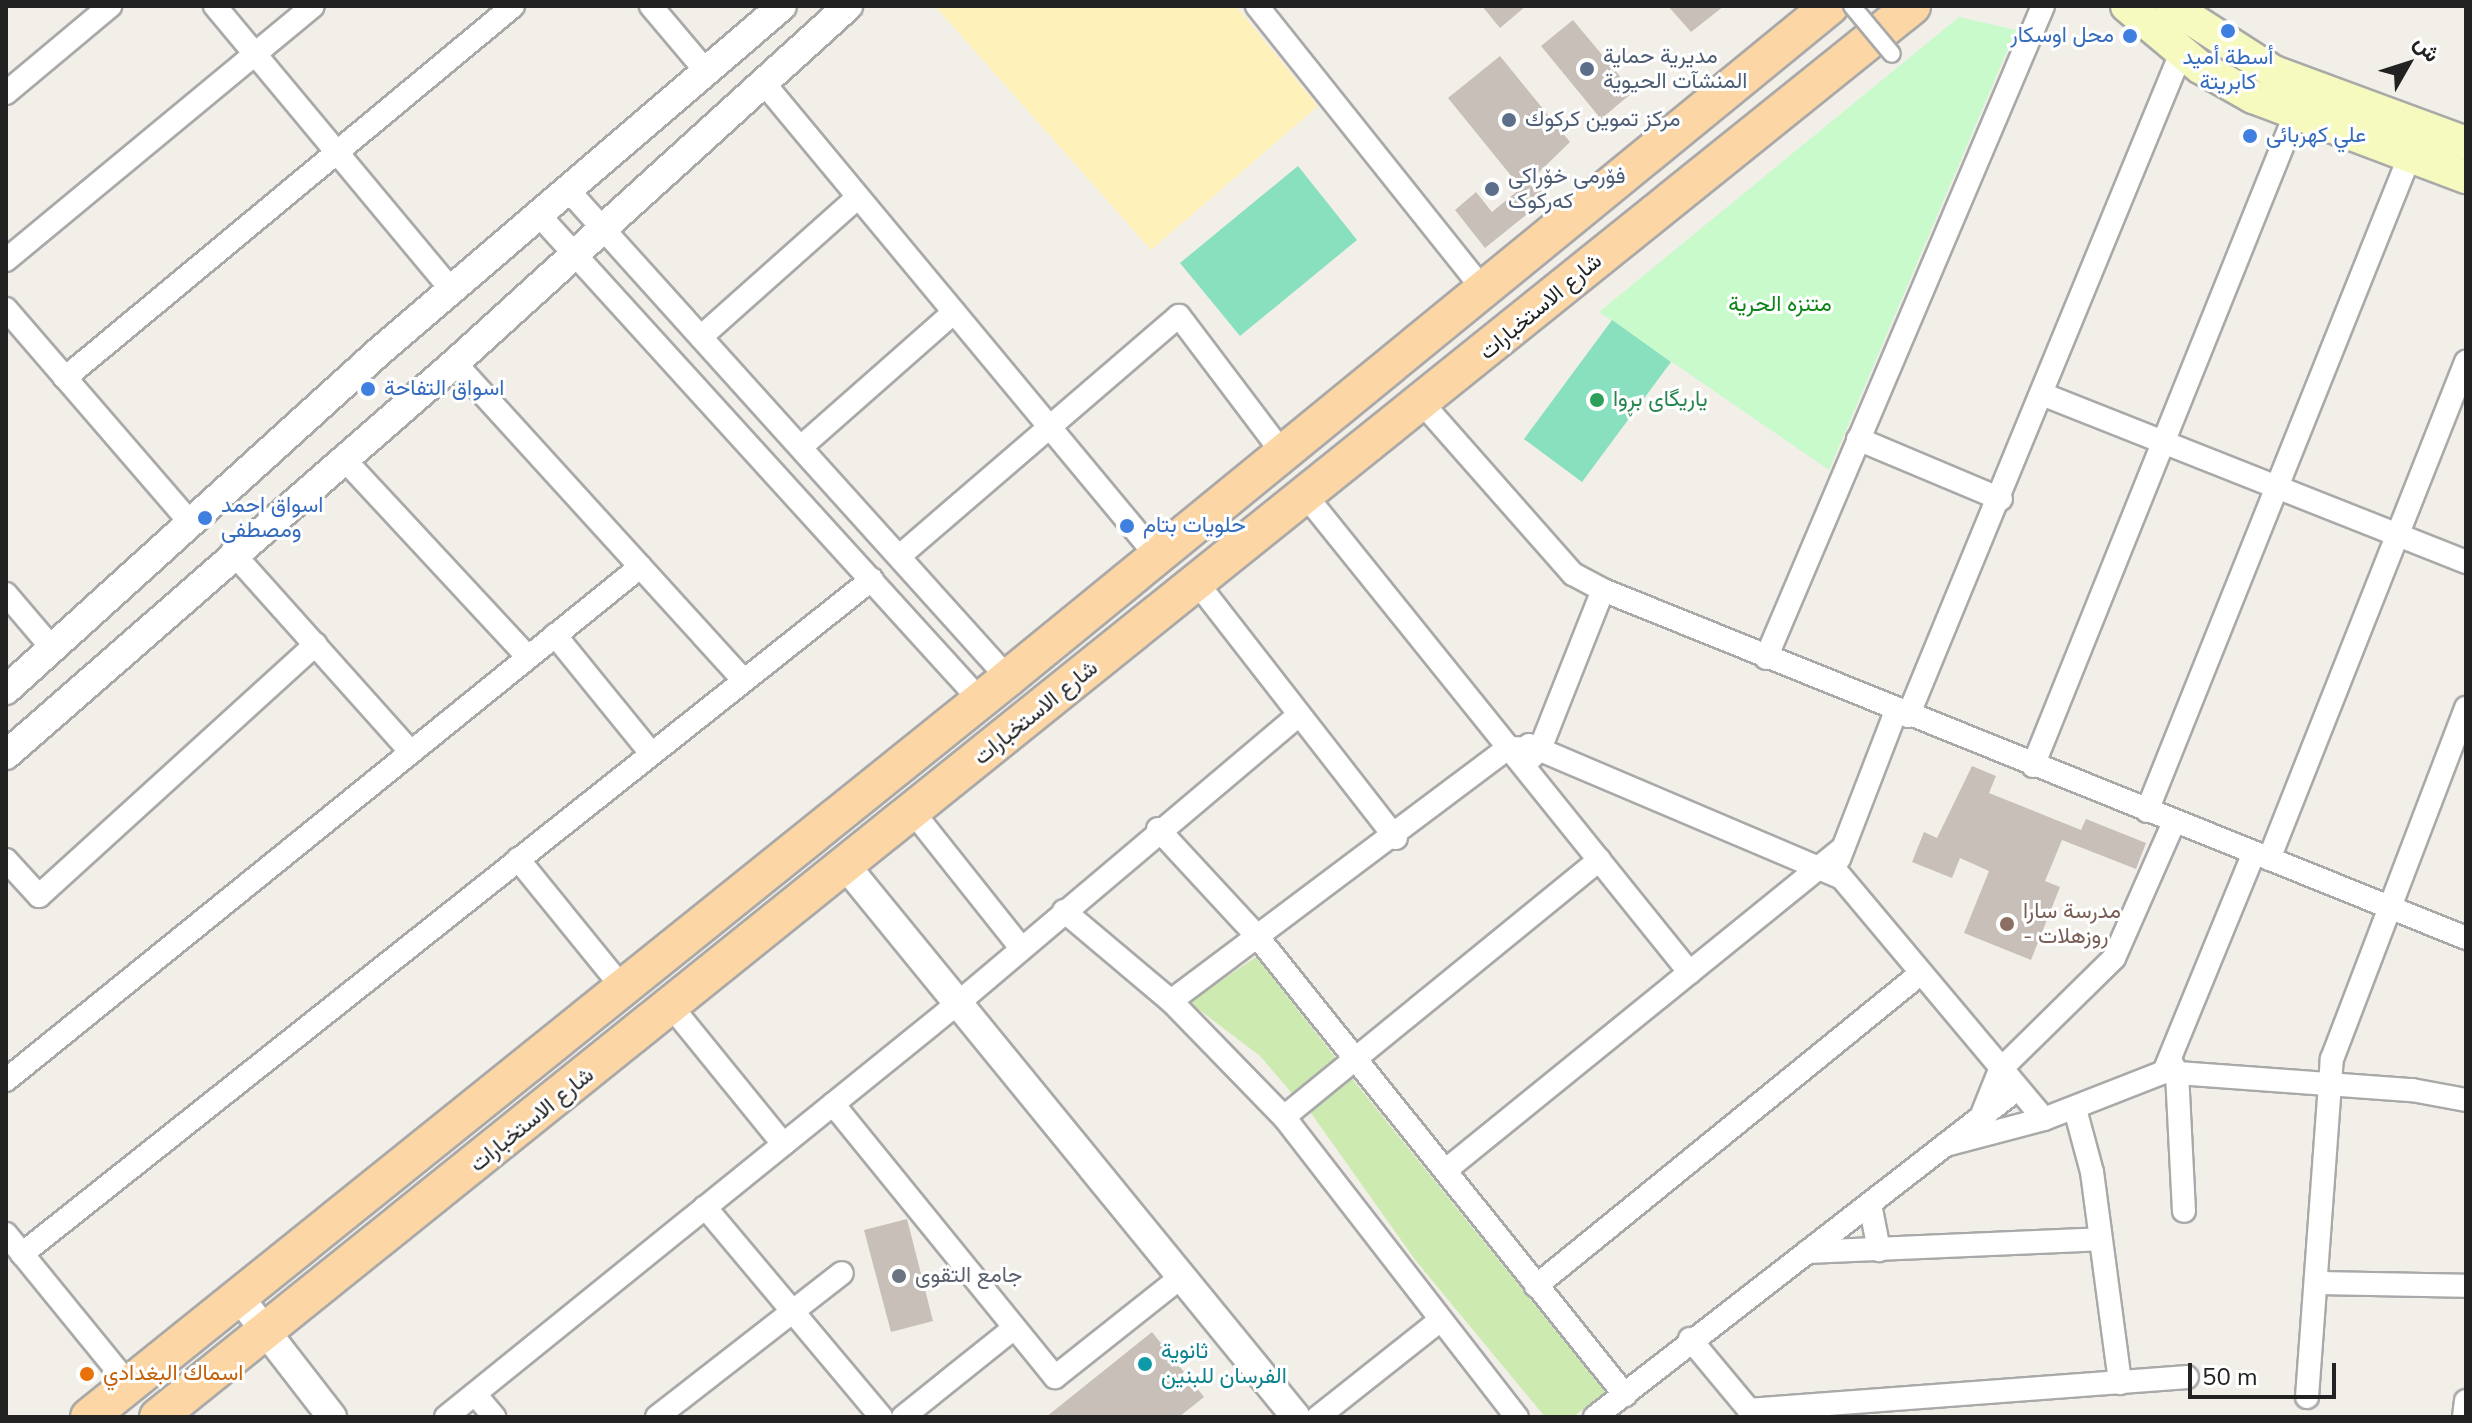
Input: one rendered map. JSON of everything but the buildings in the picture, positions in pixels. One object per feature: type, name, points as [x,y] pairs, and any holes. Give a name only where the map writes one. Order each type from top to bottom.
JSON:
[{"type":"main road","name":"شارع الاستخبارات","points":[[89,1417],[1008,678],[1830,6]]},
{"type":"main road","name":"شارع الاستخبارات","points":[[163,1415],[1423,404],[1711,166],[1912,6]]},
{"type":"main road","points":[[2127,6],[2181,53],[2295,115],[2466,177]]},
{"type":"main road","points":[[2177,8],[2274,72],[2466,143]]},
{"type":"main road","points":[[1681,129],[1711,166]]},
{"type":"street","points":[[6,93],[110,6]]},
{"type":"street","points":[[215,6],[340,150],[453,292]]},
{"type":"street","points":[[6,260],[313,6]]},
{"type":"street","points":[[65,378],[513,6]]},
{"type":"street","points":[[651,6],[705,70]]},
{"type":"street","points":[[6,690],[189,521],[782,6]]},
{"type":"street","points":[[6,755],[232,552],[455,363],[601,225],[848,6]]},
{"type":"street","points":[[1257,6],[1483,289]]},
{"type":"street","points":[[1852,6],[1892,54]]},
{"type":"street","points":[[1766,658],[2043,6]]},
{"type":"street","points":[[1446,1170],[1690,973],[1833,865],[2001,499],[2181,53]]},
{"type":"street","points":[[763,82],[1156,555]]},
{"type":"street","points":[[2033,766],[2161,441],[2295,115]]},
{"type":"street","points":[[2147,811],[2410,155]]},
{"type":"street","points":[[569,191],[902,554],[1008,678]]},
{"type":"street","points":[[702,336],[858,197]]},
{"type":"street","points":[[539,215],[980,700]]},
{"type":"street","points":[[6,309],[189,521]]},
{"type":"street","points":[[801,447],[954,312]]},
{"type":"street","points":[[902,554],[1048,425],[1179,316],[1282,452]]},
{"type":"street","points":[[2184,1211],[2170,1068],[2398,535],[2466,362]]},
{"type":"street","points":[[455,363],[742,678]]},
{"type":"street","points":[[2042,394],[2466,562]]},
{"type":"street","points":[[1423,404],[1573,574],[1603,590],[1902,714],[2466,938]]},
{"type":"street","points":[[1858,439],[2001,499]]},
{"type":"street","points":[[343,458],[528,657]]},
{"type":"street","points":[[1306,496],[1690,973]]},
{"type":"street","points":[[232,552],[411,752]]},
{"type":"street","points":[[6,1080],[640,567]]},
{"type":"street","points":[[22,1254],[742,678],[872,579]]},
{"type":"street","points":[[1198,584],[1396,838]]},
{"type":"street","points":[[1540,749],[1603,590]]},
{"type":"street","points":[[6,594],[52,648]]},
{"type":"street","points":[[555,635],[651,753]]},
{"type":"street","points":[[6,860],[39,896],[316,644]]},
{"type":"street","points":[[2307,1397],[2332,1059],[2387,907],[2466,708]]},
{"type":"street","points":[[446,1417],[958,1003],[1158,829],[1299,715]]},
{"type":"street","points":[[1509,748],[1540,749]]},
{"type":"street","points":[[1171,1001],[1256,935],[1396,838],[1509,748],[1540,749],[1833,865],[2016,1090],[2044,1119]]},
{"type":"street","points":[[913,812],[1021,948]]},
{"type":"street","points":[[1981,1117],[2000,1070],[2114,958],[2174,822]]},
{"type":"street","points":[[1158,829],[1256,935],[1625,1395]]},
{"type":"street","points":[[518,859],[622,987]]},
{"type":"street","points":[[1284,1117],[1599,860]]},
{"type":"street","points":[[846,866],[1296,1417]]},
{"type":"street","points":[[1064,911],[1171,1001],[1284,1117],[1439,1321],[1517,1417]]},
{"type":"street","points":[[1536,1286],[1921,973]]},
{"type":"street","points":[[671,1006],[783,1144]]},
{"type":"street","points":[[1945,1145],[2075,1109],[2170,1068],[2466,1100]]},
{"type":"street","points":[[1595,1417],[1690,1339],[2016,1090]]},
{"type":"street","points":[[833,1104],[1055,1377],[1181,1277]]},
{"type":"street","points":[[2075,1109],[2100,1239],[2120,1383]]},
{"type":"street","points":[[1870,1204],[1879,1250]]},
{"type":"street","points":[[705,1207],[881,1417]]},
{"type":"street","points":[[6,1234],[129,1385]]},
{"type":"street","points":[[1807,1252],[2100,1239]]},
{"type":"street","points":[[657,1417],[842,1273]]},
{"type":"street","points":[[2316,1283],[2466,1286]]},
{"type":"street","points":[[239,1297],[332,1417]]},
{"type":"street","points":[[1318,1417],[1439,1321]]},
{"type":"street","points":[[903,1417],[1014,1328]]},
{"type":"street","points":[[1690,1339],[1752,1414],[1898,1410],[2187,1377]]},
{"type":"street","points":[[475,1394],[494,1417]]},
{"type":"street","points":[[2464,1417],[2466,1401]]},
{"type":"green space","name":"متنزه الحرية","points":[[1959,17],[2016,30],[1829,470],[1599,312]]},
{"type":"green space","points":[[1298,166],[1357,240],[1240,336],[1180,263]]},
{"type":"green space","name":"یاریگای بڕوا","points":[[1612,320],[1671,362],[1582,482],[1524,439]]},
{"type":"green space","points":[[1256,957],[1339,1062],[1295,1097],[1260,1056],[1189,1002]]},
{"type":"green space","points":[[1350,1076],[1605,1392],[1573,1417],[1545,1417],[1416,1261],[1308,1109]]},
{"type":"sand","points":[[935,6],[1236,6],[1318,106],[1151,250]]},
{"type":"place","name":"أسطة أميد كابريتة","points":[[2228,31]]},
{"type":"place","name":"محل اوسكار","points":[[2130,36]]},
{"type":"place","name":"مديرية حماية المنشآت الحيوية","points":[[1587,69]]},
{"type":"place","name":"مركز تموين كركوك","points":[[1509,120]]},
{"type":"place","name":"علي كهربائى","points":[[2250,136]]},
{"type":"place","name":"فۆرمی خۆراکی کەرکوک","points":[[1492,189]]},
{"type":"place","name":"اسواق التفاحة","points":[[368,389]]},
{"type":"place","name":"یاریگای بڕوا","points":[[1597,400]]},
{"type":"place","name":"اسواق احمد ومصطفى","points":[[205,518]]},
{"type":"place","name":"حلويات بتام","points":[[1127,526]]},
{"type":"place","name":"مدرسة سارا - روزهلات","points":[[2007,924]]},
{"type":"place","name":"جامع التقوى","points":[[899,1276]]},
{"type":"place","name":"ثانوية الفرسان للبنين","points":[[1145,1364]]},
{"type":"place","name":"اسماك البغدادي","points":[[87,1374]]}]
